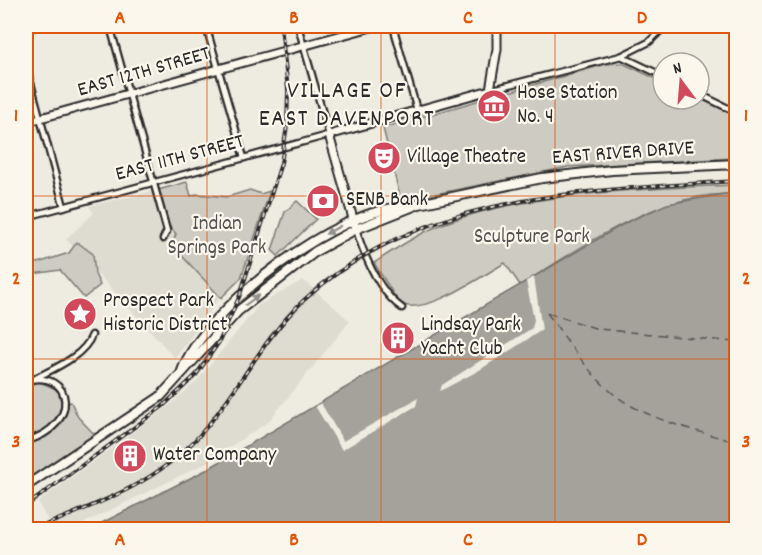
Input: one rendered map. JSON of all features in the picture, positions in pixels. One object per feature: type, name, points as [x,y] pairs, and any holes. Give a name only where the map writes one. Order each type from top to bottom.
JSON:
[{"type":"main road","name":"EAST RIVER DRIVE","points":[[26,486],[160,397],[192,363],[211,337],[238,310],[316,251],[356,229],[408,207],[513,184],[574,174],[736,164]]},
{"type":"main road","name":"EAST RIVER DRIVE","points":[[182,371],[186,360],[213,323],[245,293],[309,245],[353,220],[395,207],[408,207]]},
{"type":"street","points":[[26,29],[39,26]]},
{"type":"street","points":[[110,26],[167,231],[163,239]]},
{"type":"street","points":[[206,26],[244,158]]},
{"type":"street","points":[[298,26],[353,220],[365,254],[383,287],[394,303],[402,308]]},
{"type":"street","name":"EAST 12TH STREET","points":[[26,122],[371,26]]},
{"type":"street","points":[[393,26],[417,110]]},
{"type":"street","points":[[490,90],[497,49],[497,26]]},
{"type":"street","name":"EAST 11TH STREET","points":[[26,217],[621,56],[649,42],[665,26]]},
{"type":"street","points":[[621,56],[651,70]]},
{"type":"street","points":[[26,65],[64,207]]},
{"type":"street","points":[[711,100],[736,112]]},
{"type":"street","points":[[26,381],[55,368],[87,345],[92,335]]},
{"type":"street","points":[[54,383],[55,368]]},
{"type":"street","points":[[26,441],[53,429],[64,407],[61,391],[54,383],[36,378]]},
{"type":"shaded area","points":[[158,190],[167,223],[176,234],[172,245],[220,297],[175,358],[66,239],[94,213],[89,206]]},
{"type":"shaded area","points":[[736,194],[736,529],[88,530],[206,470],[625,223],[667,204]]},
{"type":"shaded area","points":[[303,280],[350,321],[268,422],[202,465],[72,529],[52,529],[38,502],[170,405],[197,381],[259,305]]},
{"type":"green space","points":[[622,63],[651,76],[651,111],[711,111],[711,104],[736,115],[736,158],[568,167],[401,201],[383,128],[606,64]]},
{"type":"green space","name":"Indian Springs Park","points":[[187,182],[191,196],[196,194],[227,197],[250,190],[261,194],[270,191],[241,278],[221,298],[172,245],[176,234],[167,223],[158,190]]},
{"type":"green space","name":"Sculpture Park","points":[[736,185],[736,194],[706,196],[650,211],[596,238],[520,285],[505,263],[452,294],[423,305],[410,306],[399,303],[374,263],[429,230],[498,208],[538,200],[621,191]]},
{"type":"green space","points":[[297,201],[316,219],[278,256],[272,250],[285,212]]},
{"type":"green space","points":[[77,242],[93,254],[95,274],[100,285],[84,298],[60,270],[26,275],[28,266],[69,253]]},
{"type":"green space","points":[[40,382],[58,390],[62,405],[71,402],[78,417],[95,435],[26,481],[26,385]]},
{"type":"pier","points":[[534,277],[542,330],[478,371],[440,391],[442,385],[532,328],[534,320],[526,281]]},
{"type":"pier","points":[[418,398],[416,406],[342,450],[315,406],[321,403],[343,441]]},
{"type":"ferry route","points":[[547,313],[589,370],[619,398],[660,419],[736,442]]},
{"type":"ferry route","points":[[548,313],[598,329],[736,342]]},
{"type":"railway","points":[[26,506],[162,407],[196,375],[219,342],[240,295],[281,163],[287,126],[288,90],[281,26]]},
{"type":"railway","points":[[33,530],[100,503],[162,469],[198,437],[275,332],[304,300],[350,264],[400,237],[453,218],[508,204],[622,189],[736,181]]},
{"type":"place","name":"Hose Station No. 4","points":[[494,106]]},
{"type":"place","name":"Village Theatre","points":[[384,158]]},
{"type":"place","name":"SENB Bank","points":[[323,201]]},
{"type":"place","name":"Prospect Park Historic District","points":[[80,314]]},
{"type":"place","name":"Lindsay Park Yacht Club","points":[[398,338]]},
{"type":"place","name":"Water Company","points":[[130,456]]},
{"type":"district","name":"VILLAGE OF EAST DAVENPORT","points":[[347,106]]}]
